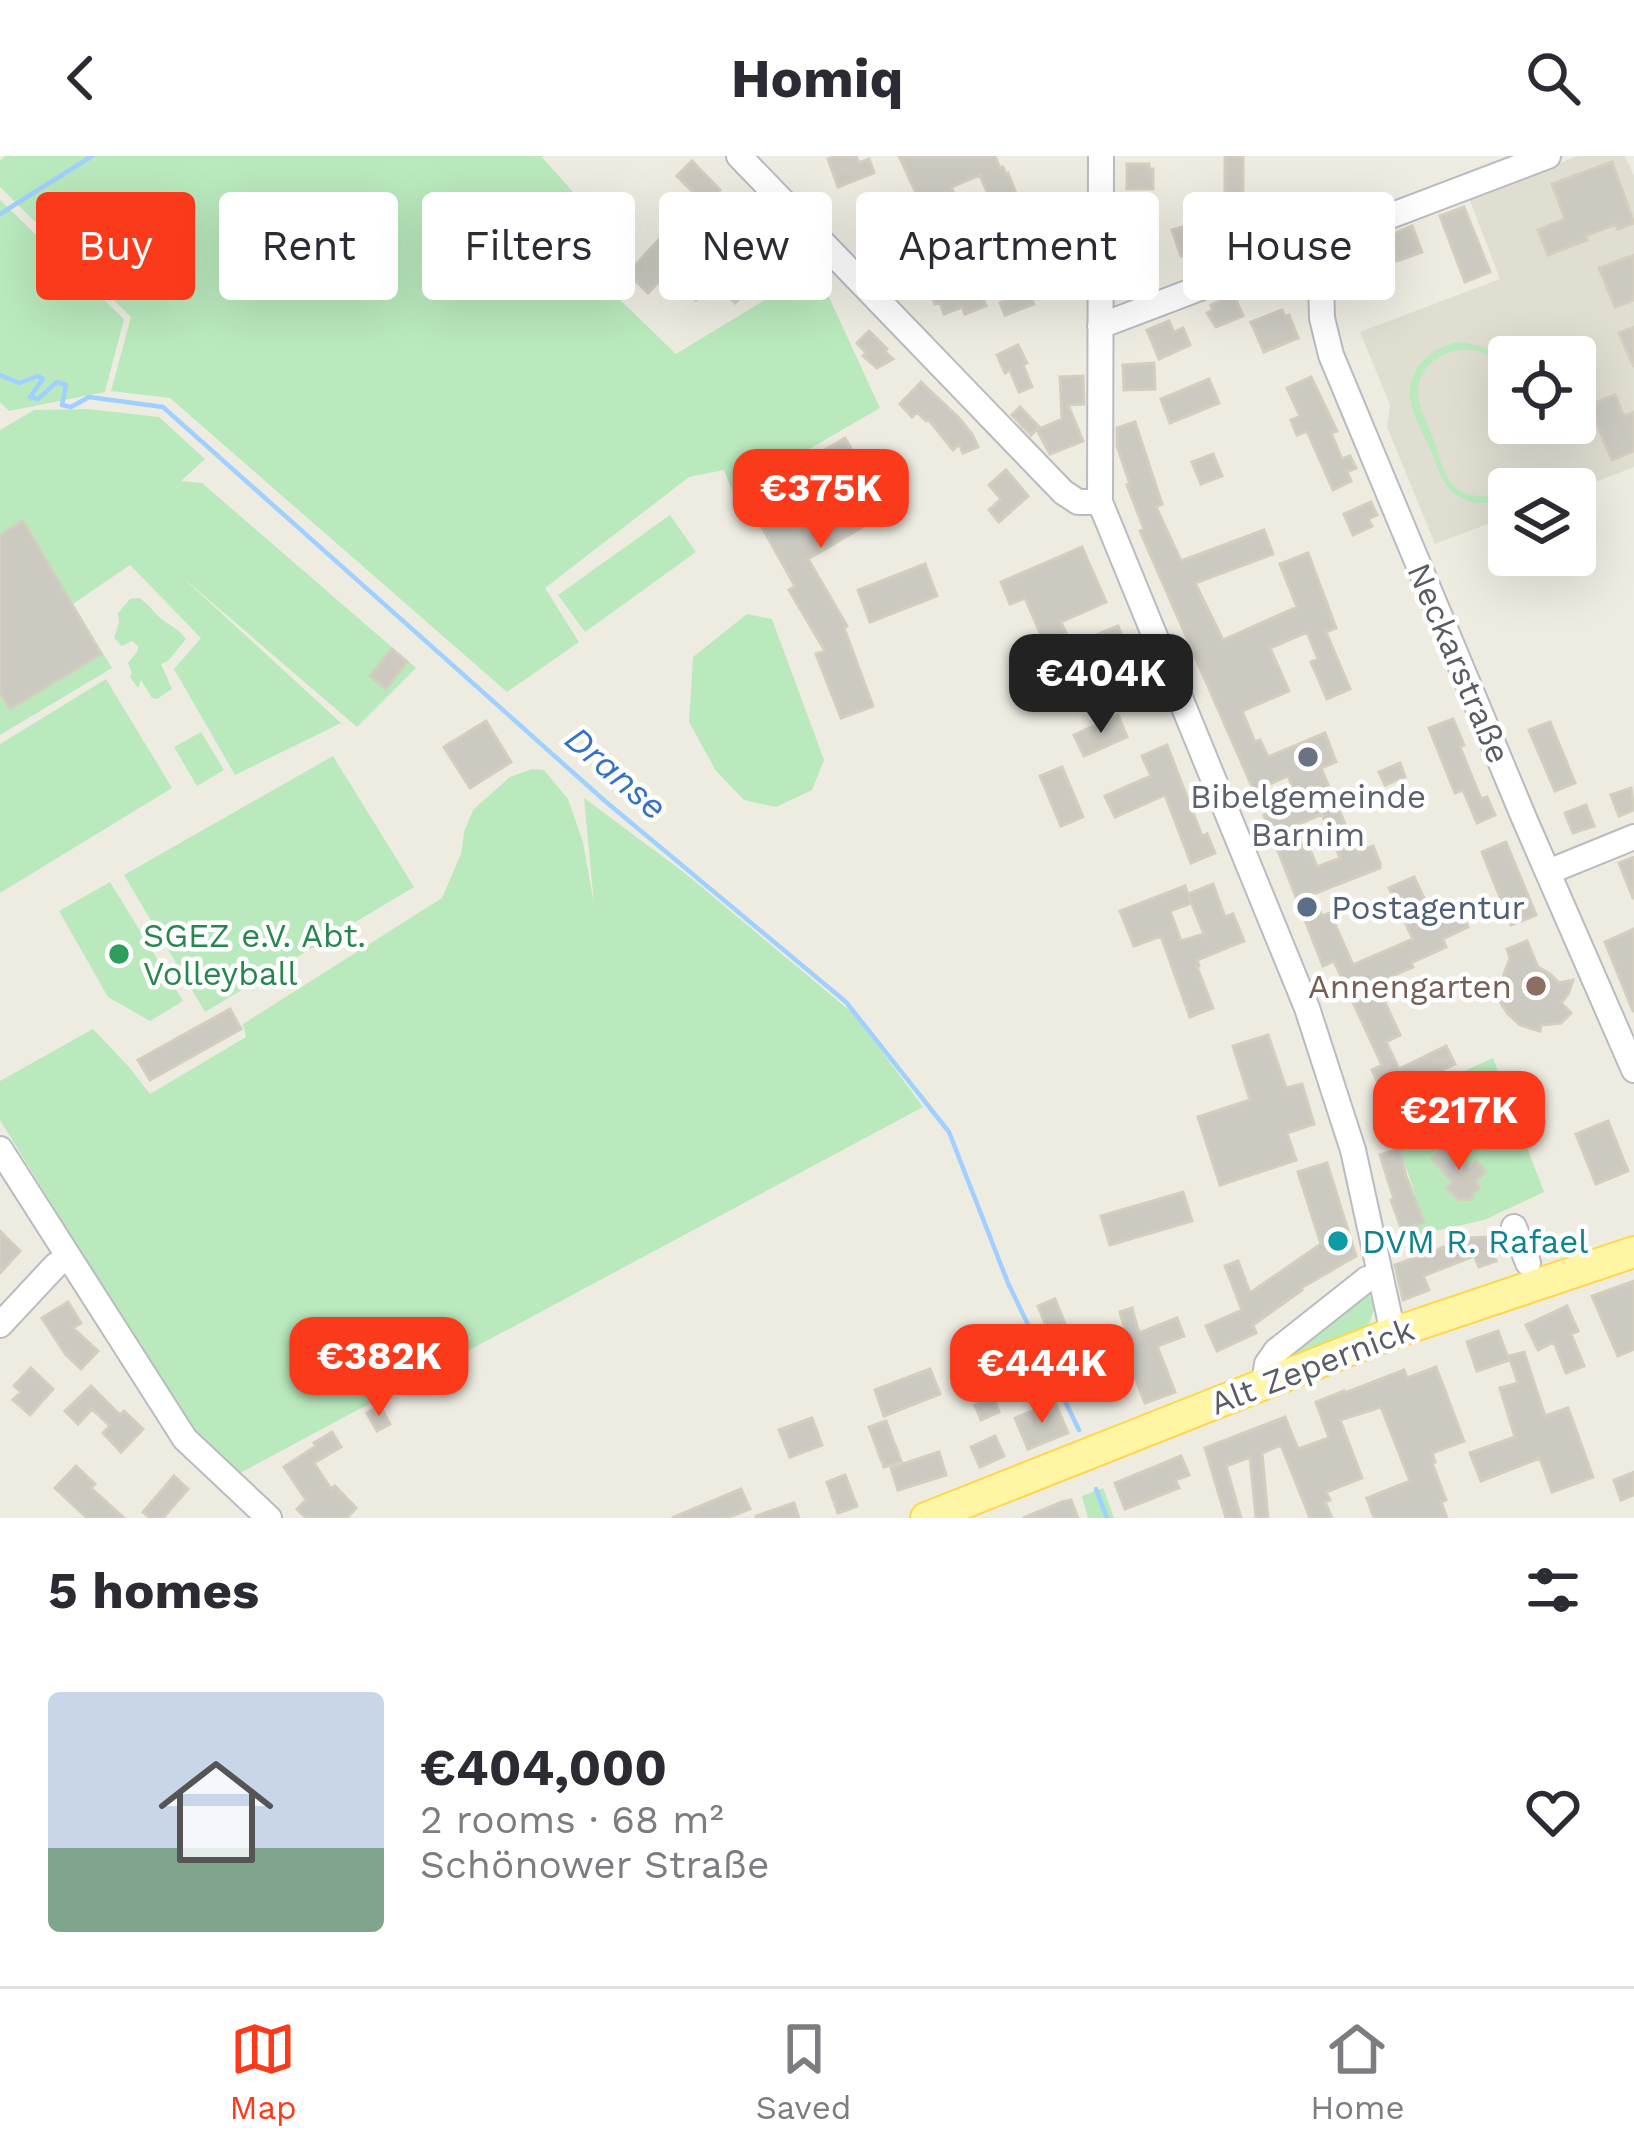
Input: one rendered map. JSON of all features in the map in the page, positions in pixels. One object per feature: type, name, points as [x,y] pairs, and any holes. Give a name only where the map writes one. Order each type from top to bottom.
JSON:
[{"type":"main road","name":"Alt Zepernick","points":[[926,1518],[1393,1333],[1634,1252]]},
{"type":"street","points":[[739,156],[1063,492],[1078,502],[1100,502]]},
{"type":"street","points":[[1101,156],[1100,502],[1307,1008],[1350,1138],[1393,1333]]},
{"type":"street","points":[[1395,215],[1549,156]]},
{"type":"street","points":[[1100,326],[1183,295]]},
{"type":"street","name":"Neckarstraße","points":[[1321,300],[1331,356],[1634,1070]]},
{"type":"street","points":[[1548,872],[1634,837]]},
{"type":"street","points":[[0,1149],[185,1439],[269,1518]]},
{"type":"street","points":[[1514,1226],[1528,1263]]},
{"type":"street","points":[[0,1325],[68,1258]]},
{"type":"street","points":[[1264,1385],[1276,1351],[1367,1279],[1379,1276]]},
{"type":"shaded area","points":[[1578,156],[1625,156],[1634,176],[1634,467],[1596,482],[1596,468],[1488,468],[1488,524],[1435,544],[1387,427],[1390,405],[1360,332],[1500,279],[1469,198]]},
{"type":"green space","points":[[5,156],[541,156],[573,192],[422,192],[422,300],[620,300],[676,354],[765,300],[830,300],[880,408],[733,493],[724,470],[689,477],[545,588],[579,642],[507,692],[170,398],[111,391],[131,317],[114,300],[195,300],[195,192],[36,192],[36,223],[0,187],[0,161]]},
{"type":"green space","points":[[0,200],[36,235],[36,300],[104,300],[124,319],[105,392],[9,411],[0,402]]},
{"type":"green space","points":[[1456,342],[1488,350],[1488,356],[1460,350],[1440,357],[1425,370],[1418,390],[1449,480],[1461,491],[1488,495],[1488,503],[1473,502],[1450,489],[1413,411],[1413,377],[1438,349]]},
{"type":"green space","points":[[88,409],[159,417],[205,459],[181,481],[202,483],[416,668],[357,727],[181,576],[341,723],[235,775],[174,669],[201,638],[130,565],[73,604],[112,668],[0,735],[0,430],[34,410]]},
{"type":"green space","points":[[670,515],[696,552],[585,632],[558,595]]},
{"type":"green space","points":[[139,598],[186,639],[161,664],[172,689],[157,699],[141,680],[138,688],[130,677],[128,663],[138,646],[132,641],[122,646],[114,638],[118,613],[130,599]]},
{"type":"green space","points":[[747,614],[772,619],[824,760],[812,790],[776,807],[744,800],[716,771],[689,722],[693,657]]},
{"type":"green space","points":[[106,679],[172,788],[0,893],[0,744]]},
{"type":"green space","points":[[201,732],[224,770],[197,786],[174,747]]},
{"type":"green space","points":[[333,756],[414,887],[205,1012],[124,875]]},
{"type":"green space","points":[[544,770],[568,799],[583,842],[594,904],[584,798],[686,874],[855,1015],[923,1107],[240,1473],[190,1428],[0,1120],[0,1081],[93,1029],[150,1094],[246,1037],[243,1024],[442,898],[473,810],[510,777]]},
{"type":"green space","name":"SGEZ e.V. Abt. Volleyball","points":[[110,882],[183,1001],[150,1021],[108,997],[59,911]]},
{"type":"green space","points":[[1493,1058],[1544,1192],[1484,1220],[1417,1235],[1413,1226],[1424,1221],[1386,1107]]},
{"type":"green space","points":[[1369,1292],[1374,1309],[1367,1330],[1276,1370],[1281,1358]]},
{"type":"green space","points":[[1103,1488],[1114,1518],[1088,1518],[1082,1496]]},
{"type":"building","points":[[856,156],[859,163],[869,159],[874,173],[838,187],[828,159]]},
{"type":"building","points":[[899,156],[995,156],[1016,192],[987,192],[980,175],[951,187],[953,192],[916,192]]},
{"type":"building","points":[[1225,156],[1243,156],[1243,192],[1225,192]]},
{"type":"building","points":[[692,161],[720,190],[693,192],[677,176]]},
{"type":"building","points":[[1612,162],[1634,223],[1618,229],[1616,224],[1548,255],[1538,230],[1565,219],[1552,184]]},
{"type":"building","points":[[1127,164],[1149,164],[1153,189],[1127,189]]},
{"type":"building","points":[[1464,207],[1490,272],[1465,282],[1440,216]]},
{"type":"building","points":[[1412,226],[1422,252],[1397,261],[1395,233]]},
{"type":"building","points":[[1183,227],[1183,255],[1181,256],[1172,230]]},
{"type":"building","points":[[659,240],[659,281],[648,293],[635,280],[635,265]]},
{"type":"building","points":[[1634,255],[1634,300],[1615,307],[1599,268]]},
{"type":"building","points":[[934,300],[984,300],[986,306],[965,314],[962,307],[944,314],[940,303]]},
{"type":"building","points":[[1032,300],[1034,304],[1005,315],[1000,303]]},
{"type":"building","points":[[1236,300],[1243,316],[1216,327],[1207,313],[1213,310],[1211,305]]},
{"type":"building","points":[[1282,310],[1298,338],[1264,352],[1251,322]]},
{"type":"building","points":[[1169,321],[1174,332],[1183,328],[1190,345],[1159,359],[1147,330]]},
{"type":"building","points":[[1634,327],[1634,367],[1619,333]]},
{"type":"building","points":[[869,331],[893,359],[877,368],[857,343]]},
{"type":"building","points":[[1018,345],[1032,387],[1019,392],[997,355]]},
{"type":"building","points":[[1154,363],[1155,389],[1124,390],[1123,365]]},
{"type":"building","points":[[1083,376],[1084,404],[1068,405],[1083,441],[1050,454],[1037,430],[1062,419],[1060,377]]},
{"type":"building","points":[[1311,377],[1337,431],[1331,433],[1342,459],[1350,456],[1356,468],[1347,472],[1351,481],[1333,490],[1307,431],[1297,435],[1291,420],[1300,416],[1287,388]]},
{"type":"building","points":[[1209,379],[1219,403],[1170,423],[1161,399]]},
{"type":"building","points":[[921,382],[959,418],[978,447],[963,453],[959,444],[953,450],[928,419],[917,412],[912,417],[900,404]]},
{"type":"building","points":[[1615,395],[1624,416],[1634,412],[1634,451],[1612,460],[1596,422],[1596,402]]},
{"type":"building","points":[[1020,407],[1039,427],[1031,435],[1012,415]]},
{"type":"building","points":[[1135,422],[1162,504],[1156,507],[1181,561],[1264,530],[1273,554],[1195,583],[1223,640],[1297,607],[1280,564],[1308,553],[1336,628],[1326,632],[1350,689],[1327,699],[1311,662],[1318,659],[1307,632],[1270,648],[1289,691],[1242,711],[1255,742],[1260,740],[1268,757],[1325,733],[1336,762],[1321,768],[1357,852],[1373,846],[1380,863],[1380,868],[1313,894],[1322,916],[1330,913],[1353,965],[1413,939],[1389,888],[1414,877],[1432,915],[1457,903],[1468,927],[1443,939],[1446,947],[1376,983],[1400,1035],[1386,1042],[1399,1069],[1446,1046],[1455,1064],[1406,1087],[1410,1095],[1389,1105],[1372,1070],[1382,1065],[1334,961],[1323,966],[1264,815],[1298,801],[1288,776],[1254,791],[1140,531],[1144,529],[1127,485],[1117,428]],"holes":[[[1322,814],[1340,858],[1317,867],[1309,847],[1303,850],[1294,826]]]},
{"type":"building","points":[[845,438],[888,512],[808,559],[847,626],[873,706],[841,718],[816,654],[825,651],[789,590],[795,586],[745,497]]},
{"type":"building","points":[[1213,454],[1222,476],[1201,484],[1192,462]]},
{"type":"building","points":[[1006,470],[1028,496],[999,522],[989,510],[1001,499],[989,485]]},
{"type":"building","points":[[1371,502],[1377,515],[1368,519],[1372,526],[1353,535],[1344,514]]},
{"type":"building","points":[[23,521],[101,654],[10,709],[0,693],[0,535]]},
{"type":"building","points":[[1082,547],[1106,602],[1061,622],[1066,633],[1044,642],[1025,598],[1010,604],[1001,582]]},
{"type":"building","points":[[925,564],[937,596],[870,622],[858,590]]},
{"type":"building","points":[[1118,626],[1145,695],[1113,707],[1106,686],[1115,683],[1096,635]]},
{"type":"building","points":[[392,649],[407,662],[386,689],[370,676]]},
{"type":"building","points":[[1118,715],[1127,737],[1084,756],[1074,735]]},
{"type":"building","points":[[1453,719],[1481,799],[1487,797],[1495,815],[1477,823],[1463,790],[1455,793],[1429,728]]},
{"type":"building","points":[[486,721],[511,762],[470,788],[444,747]]},
{"type":"building","points":[[1550,722],[1575,783],[1555,791],[1529,730]]},
{"type":"building","points":[[1167,745],[1202,836],[1207,834],[1215,853],[1191,863],[1165,795],[1115,817],[1105,796],[1151,776],[1142,756]]},
{"type":"building","points":[[1400,763],[1405,777],[1385,785],[1379,772]]},
{"type":"building","points":[[1062,767],[1083,817],[1061,826],[1040,776]]},
{"type":"building","points":[[1631,788],[1634,810],[1619,816],[1611,795]]},
{"type":"building","points":[[1586,805],[1594,826],[1573,833],[1565,813]]},
{"type":"building","points":[[1506,842],[1536,915],[1511,925],[1482,852]]},
{"type":"building","points":[[1634,857],[1634,898],[1633,898],[1619,863]]},
{"type":"building","points":[[1213,884],[1225,917],[1233,914],[1244,941],[1197,960],[1213,1008],[1190,1017],[1161,936],[1134,946],[1120,911],[1185,886],[1191,903],[1170,911],[1181,941],[1204,934],[1188,894]]},
{"type":"building","points":[[1634,929],[1634,1011],[1633,1011],[1605,942]]},
{"type":"building","name":"Annengarten","points":[[1527,941],[1538,967],[1559,983],[1573,980],[1561,1003],[1571,1013],[1561,1023],[1541,1025],[1540,1031],[1520,1025],[1500,1002],[1505,1000],[1502,980],[1510,958],[1507,949]]},
{"type":"building","points":[[230,1009],[241,1029],[150,1080],[138,1060]]},
{"type":"building","points":[[1268,1035],[1286,1088],[1302,1084],[1314,1124],[1287,1133],[1296,1160],[1220,1185],[1198,1117],[1250,1100],[1233,1046]]},
{"type":"building","points":[[1608,1121],[1628,1171],[1596,1184],[1576,1134]]},
{"type":"building","points":[[1448,1143],[1470,1166],[1476,1161],[1486,1171],[1476,1181],[1479,1188],[1472,1199],[1459,1200],[1447,1188],[1453,1182],[1432,1159]]},
{"type":"building","points":[[1400,1149],[1424,1222],[1402,1230],[1380,1155]]},
{"type":"building","points":[[1327,1163],[1356,1256],[1301,1288],[1253,1325],[1256,1333],[1217,1351],[1206,1326],[1242,1310],[1225,1266],[1238,1261],[1250,1293],[1321,1244],[1298,1172]]},
{"type":"building","points":[[1183,1192],[1192,1221],[1110,1245],[1101,1216]]},
{"type":"building","points":[[0,1231],[20,1251],[0,1273]]},
{"type":"building","points":[[1487,1237],[1496,1261],[1479,1267],[1474,1256],[1423,1276],[1429,1290],[1403,1300],[1395,1265],[1469,1238]]},
{"type":"building","points":[[1634,1281],[1634,1349],[1618,1356],[1592,1296]]},
{"type":"building","points":[[1055,1299],[1078,1356],[1061,1363],[1038,1306]]},
{"type":"building","points":[[68,1302],[81,1323],[73,1328],[98,1351],[81,1369],[42,1318]]},
{"type":"building","points":[[1567,1306],[1578,1331],[1571,1334],[1584,1366],[1566,1373],[1554,1342],[1538,1350],[1526,1325]]},
{"type":"building","points":[[1132,1308],[1139,1333],[1177,1318],[1184,1336],[1157,1346],[1175,1392],[1145,1403],[1129,1361],[1081,1367],[1078,1356],[1127,1337],[1120,1312]]},
{"type":"building","points":[[1498,1331],[1509,1360],[1477,1371],[1467,1342]]},
{"type":"building","points":[[1524,1352],[1545,1416],[1568,1408],[1593,1477],[1552,1492],[1540,1458],[1481,1481],[1470,1453],[1515,1437],[1500,1388],[1518,1383],[1509,1356]]},
{"type":"building","points":[[1436,1367],[1464,1441],[1432,1453],[1447,1518],[1374,1518],[1367,1498],[1410,1481],[1381,1407],[1340,1420],[1362,1478],[1326,1492],[1332,1518],[1310,1518],[1281,1445],[1262,1453],[1268,1518],[1256,1518],[1250,1457],[1226,1466],[1241,1518],[1226,1518],[1205,1448],[1285,1417],[1298,1449],[1329,1438],[1316,1402],[1404,1370],[1407,1378]]},
{"type":"building","points":[[31,1368],[53,1389],[30,1415],[13,1400],[21,1392],[14,1386]]},
{"type":"building","points":[[930,1369],[940,1394],[884,1416],[875,1390]]},
{"type":"building","points":[[91,1386],[120,1415],[124,1411],[143,1429],[121,1452],[103,1433],[110,1426],[92,1409],[78,1424],[65,1411]]},
{"type":"building","points":[[993,1397],[999,1412],[981,1420],[975,1405]]},
{"type":"building","points":[[1055,1402],[1068,1433],[1028,1449],[1015,1418]]},
{"type":"building","points":[[380,1406],[390,1424],[377,1431],[367,1413]]},
{"type":"building","points":[[812,1418],[822,1445],[790,1457],[779,1430]]},
{"type":"building","points":[[886,1421],[901,1461],[884,1467],[869,1427]]},
{"type":"building","points":[[332,1432],[341,1447],[314,1463],[331,1489],[335,1486],[356,1508],[347,1518],[306,1518],[297,1509],[306,1500],[284,1467]]},
{"type":"building","points":[[995,1436],[1004,1456],[980,1467],[971,1447]]},
{"type":"building","points":[[939,1452],[946,1475],[898,1490],[891,1468]]},
{"type":"building","points":[[1181,1456],[1189,1475],[1175,1480],[1179,1488],[1125,1509],[1115,1483]]},
{"type":"building","points":[[76,1466],[95,1484],[91,1488],[124,1518],[87,1518],[55,1488]]},
{"type":"building","points":[[1634,1472],[1634,1495],[1621,1500],[1614,1480]]},
{"type":"building","points":[[845,1475],[857,1506],[838,1513],[827,1482]]},
{"type":"building","points":[[174,1476],[188,1489],[163,1518],[150,1518],[143,1512]]},
{"type":"building","points":[[741,1489],[750,1509],[727,1518],[672,1518]]},
{"type":"building","points":[[1071,1500],[1078,1518],[1023,1518],[1062,1502]]},
{"type":"building","points":[[794,1503],[799,1518],[756,1518],[756,1516]]},
{"type":"waterway","points":[[0,214],[92,156]]},
{"type":"waterway","name":"Dranse","points":[[0,375],[19,383],[38,376],[43,379],[30,397],[38,399],[57,382],[66,385],[62,405],[71,407],[89,397],[163,407],[605,801],[846,1002],[949,1132],[1008,1283],[1079,1430]]},
{"type":"waterway","name":"Dranse","points":[[1096,1489],[1107,1518]]},
{"type":"place","name":"Bibelgemeinde Barnim","points":[[1308,757]]},
{"type":"place","name":"Postagentur","points":[[1307,907]]},
{"type":"place","name":"SGEZ e.V. Abt. Volleyball","points":[[119,954]]},
{"type":"place","name":"Annengarten","points":[[1536,986]]},
{"type":"place","name":"DVM R. Rafael","points":[[1338,1241]]}]
